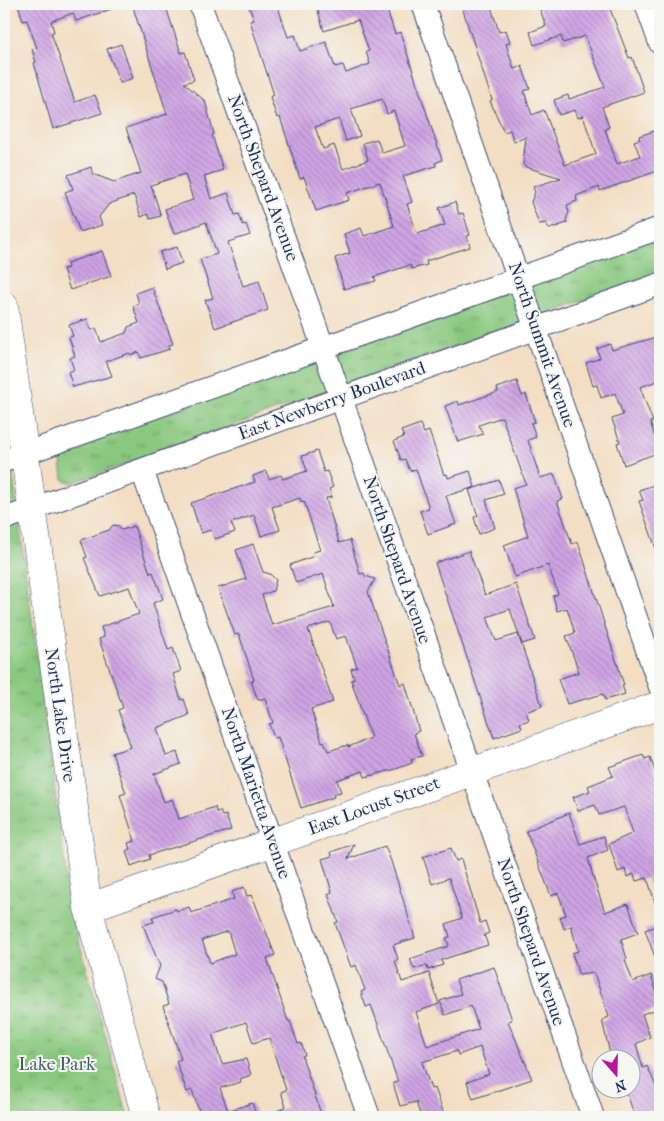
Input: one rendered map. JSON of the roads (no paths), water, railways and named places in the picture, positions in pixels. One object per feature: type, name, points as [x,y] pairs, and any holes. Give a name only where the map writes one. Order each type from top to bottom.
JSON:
[{"type":"main road","name":"North Lake Drive","points":[[4,306],[14,457],[32,509],[88,908],[146,1117]]},
{"type":"main road","name":"East Locust Street","points":[[88,908],[660,705]]},
{"type":"street","name":"North Shepard Avenue","points":[[200,4],[341,398],[593,1117]]},
{"type":"street","name":"North Summit Avenue","points":[[422,4],[660,687]]},
{"type":"street","points":[[646,4],[660,43]]},
{"type":"street","points":[[14,457],[660,228]]},
{"type":"street","name":"East Newberry Boulevard","points":[[4,519],[660,284]]},
{"type":"street","name":"North Marietta Avenue","points":[[142,470],[369,1117]]},
{"type":"park label","name":"Lake Park","points":[[57,1064]]}]
